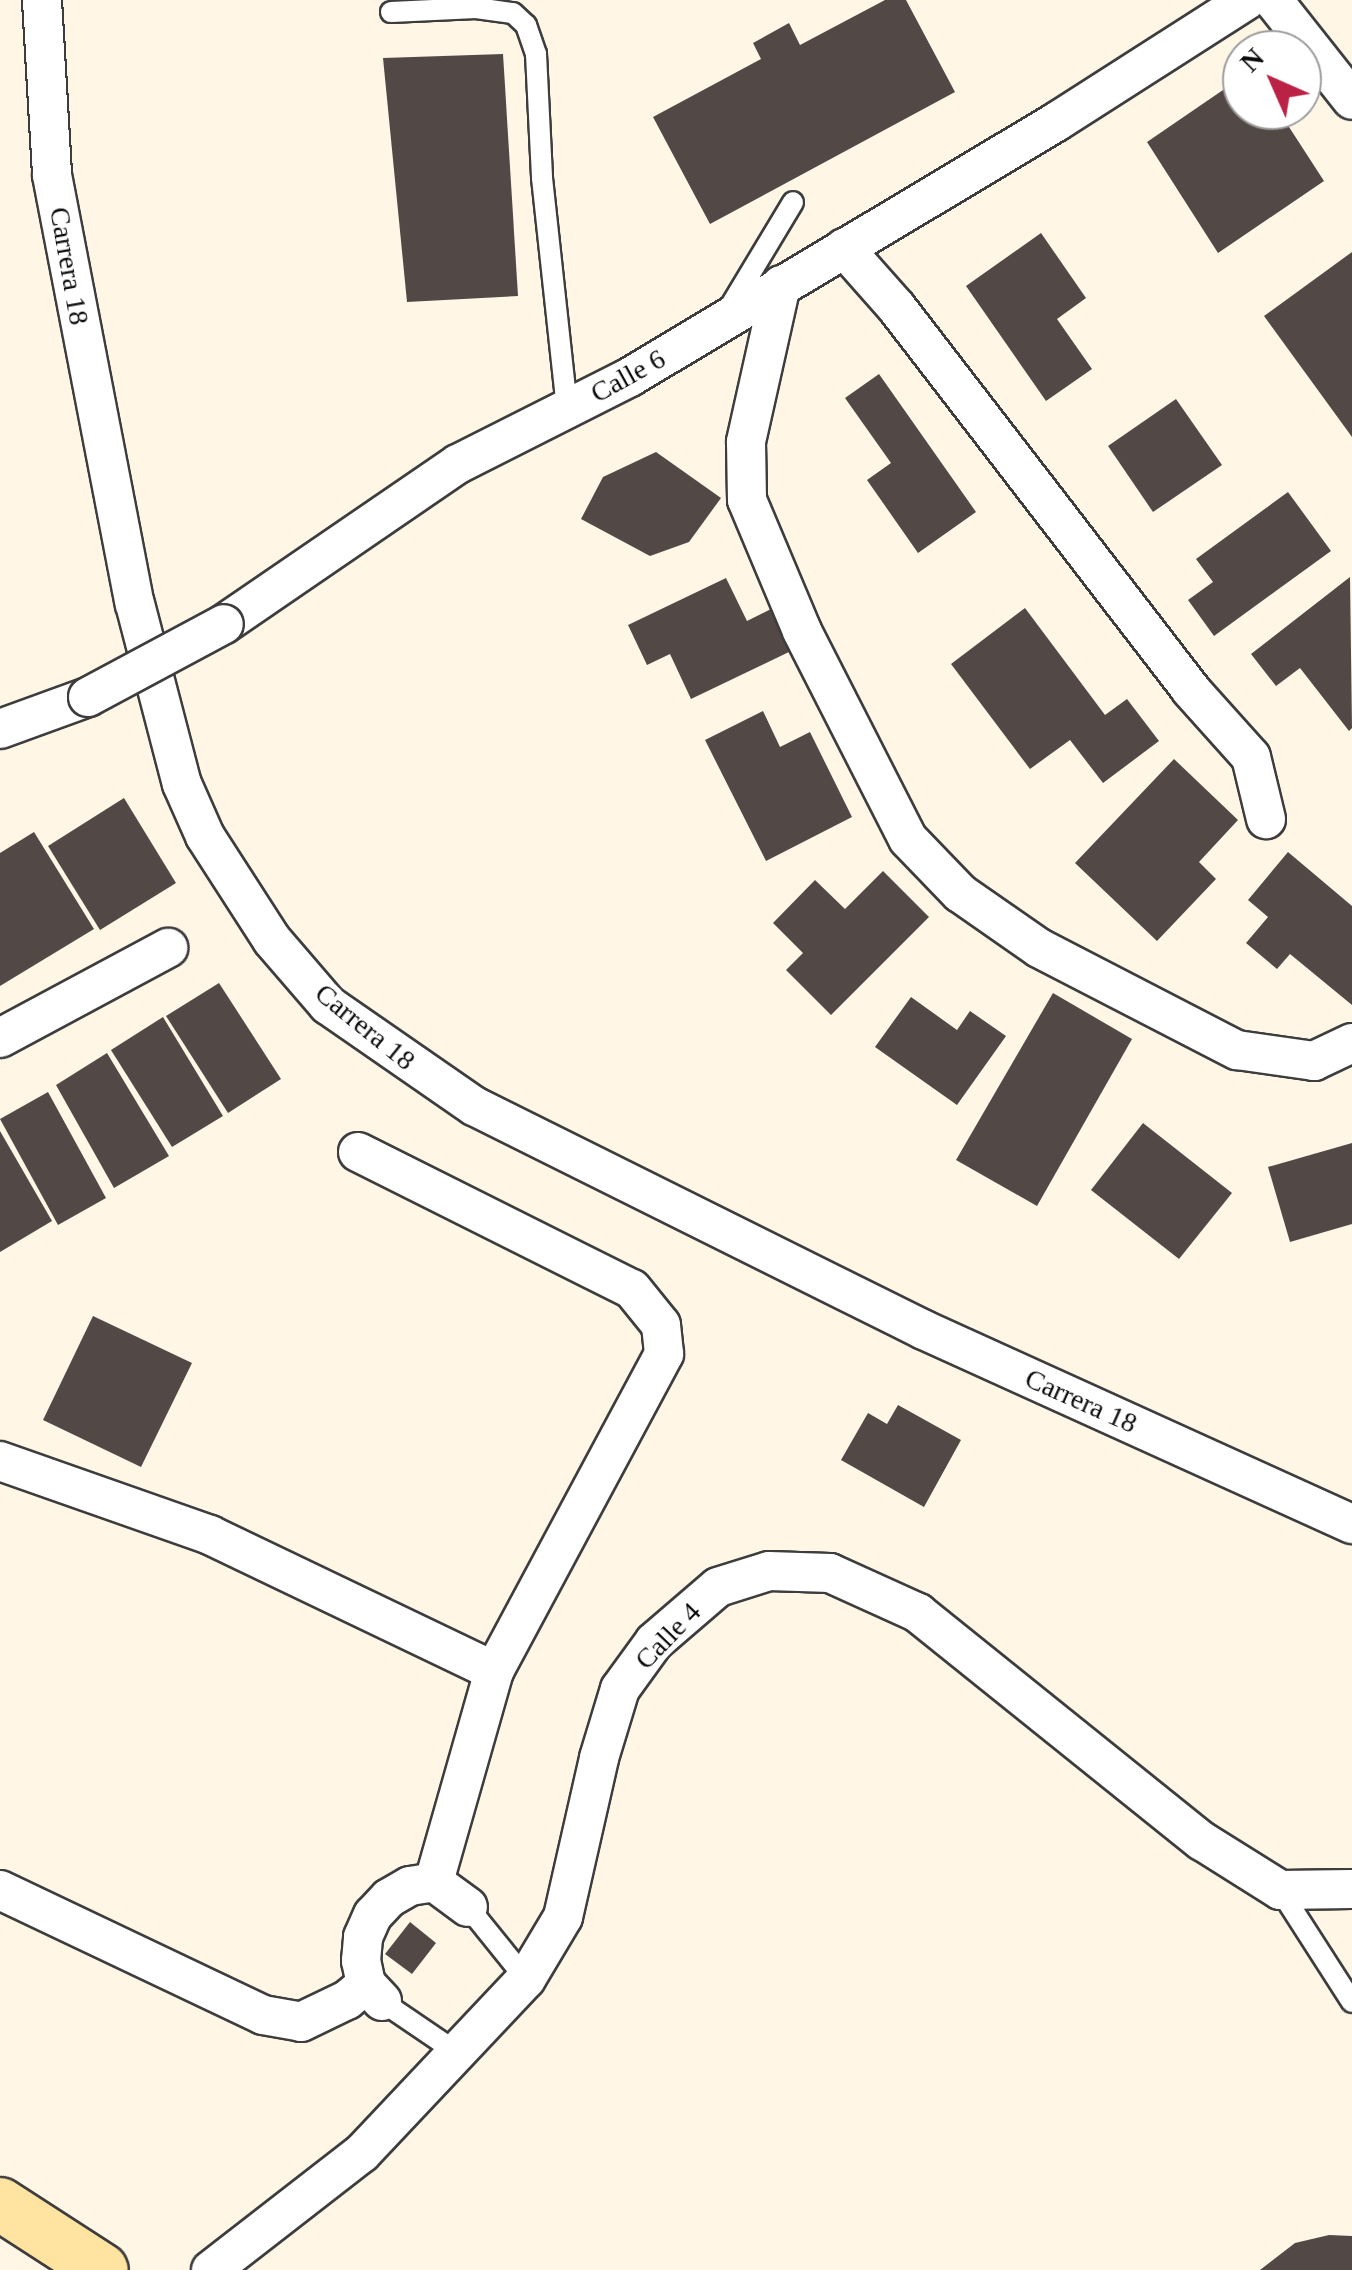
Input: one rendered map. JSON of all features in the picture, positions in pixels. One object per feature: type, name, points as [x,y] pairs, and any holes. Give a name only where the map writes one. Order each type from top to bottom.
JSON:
[{"type":"main road","points":[[0,2204],[102,2270]]},
{"type":"street","name":"Carrera 18","points":[[42,0],[52,176],[136,604],[182,784],[205,836],[283,953],[328,1005],[474,1106],[924,1330],[1352,1524]]},
{"type":"street","name":"Calle 6","points":[[0,728],[88,697],[224,624],[458,464],[567,409],[721,322],[1246,0]]},
{"type":"street","points":[[1272,0],[1352,100]]},
{"type":"street","points":[[844,248],[897,308],[1190,689],[1251,757],[1266,819]]},
{"type":"street","points":[[782,285],[746,442],[746,500],[802,631],[908,839],[960,893],[1039,948],[1237,1050],[1314,1062],[1352,1042]]},
{"type":"street","points":[[0,1038],[168,948]]},
{"type":"street","points":[[358,1152],[632,1289],[661,1325],[664,1354],[494,1671],[434,1882]]},
{"type":"street","points":[[0,1461],[210,1535],[494,1671]]},
{"type":"street","name":"Calle 4","points":[[211,2270],[362,2153],[526,1979],[563,1917],[598,1758],[620,1689],[654,1642],[718,1587],[769,1571],[830,1573],[918,1613],[1202,1840],[1280,1890]]},
{"type":"street","points":[[0,1890],[263,2015],[301,2022],[375,1994],[360,1961],[373,1915],[389,1898],[410,1886],[434,1882],[468,1907]]},
{"type":"street","points":[[1280,1890],[1352,1888]]},
{"type":"lane","points":[[391,12],[476,8],[512,13],[526,24],[536,54],[542,178],[567,409]]},
{"type":"lane","points":[[721,322],[793,202]]},
{"type":"lane","points":[[1280,1890],[1352,2002]]},
{"type":"lane","points":[[468,1907],[526,1979]]},
{"type":"lane","points":[[375,1994],[459,2054]]},
{"type":"building","points":[[885,0],[906,0],[955,92],[710,224],[653,117],[761,59],[753,43],[789,23],[800,45]]},
{"type":"building","points":[[503,54],[518,296],[407,302],[383,58]]},
{"type":"building","points":[[1222,91],[1222,130],[1291,130],[1324,181],[1218,253],[1147,142]]},
{"type":"building","points":[[1041,233],[1086,298],[1057,319],[1092,369],[1046,401],[966,286]]},
{"type":"building","points":[[1352,252],[1352,437],[1264,316]]},
{"type":"building","points":[[879,374],[976,512],[918,553],[867,480],[891,463],[845,398]]},
{"type":"building","points":[[1176,399],[1222,465],[1153,512],[1108,446]]},
{"type":"building","points":[[656,452],[721,498],[689,542],[650,556],[581,519],[603,477]]},
{"type":"building","points":[[1288,492],[1331,551],[1214,636],[1188,600],[1213,582],[1196,559]]},
{"type":"building","points":[[1350,577],[1349,731],[1300,668],[1276,686],[1251,654]]},
{"type":"building","points":[[726,578],[747,621],[771,609],[791,651],[691,699],[670,654],[647,665],[628,625]]},
{"type":"building","points":[[1025,608],[1105,715],[1127,699],[1159,741],[1103,783],[1070,740],[1030,769],[951,664]]},
{"type":"building","points":[[763,711],[780,747],[810,732],[852,817],[766,861],[705,740]]},
{"type":"building","points":[[1174,759],[1238,820],[1199,862],[1216,879],[1157,941],[1075,863]]},
{"type":"building","points":[[124,798],[176,883],[100,930],[48,846]]},
{"type":"building","points":[[34,832],[94,929],[0,986],[0,853]]},
{"type":"building","points":[[1288,852],[1352,906],[1352,1005],[1290,954],[1277,969],[1246,943],[1268,917],[1248,900]]},
{"type":"building","points":[[883,871],[929,917],[831,1015],[786,970],[803,953],[773,923],[815,880],[845,909]]},
{"type":"building","points":[[219,983],[281,1079],[228,1113],[166,1016]]},
{"type":"building","points":[[1053,993],[1132,1039],[1037,1206],[956,1160]]},
{"type":"building","points":[[911,997],[957,1030],[970,1011],[1006,1036],[957,1105],[875,1047]]},
{"type":"building","points":[[163,1017],[223,1116],[172,1147],[111,1050]]},
{"type":"building","points":[[107,1053],[169,1156],[114,1188],[56,1085]]},
{"type":"building","points":[[48,1092],[106,1198],[58,1225],[0,1119]]},
{"type":"building","points":[[1143,1123],[1232,1193],[1179,1259],[1091,1190]]},
{"type":"building","points":[[0,1131],[52,1221],[0,1252]]},
{"type":"building","points":[[1352,1143],[1352,1224],[1290,1242],[1268,1167]]},
{"type":"building","points":[[93,1316],[192,1363],[141,1467],[43,1420]]},
{"type":"building","points":[[898,1405],[961,1440],[924,1507],[841,1460],[868,1413],[887,1424]]},
{"type":"building","points":[[410,1922],[436,1943],[412,1974],[385,1954]]},
{"type":"building","points":[[1329,2235],[1352,2236],[1352,2270],[1260,2270],[1295,2243]]}]
